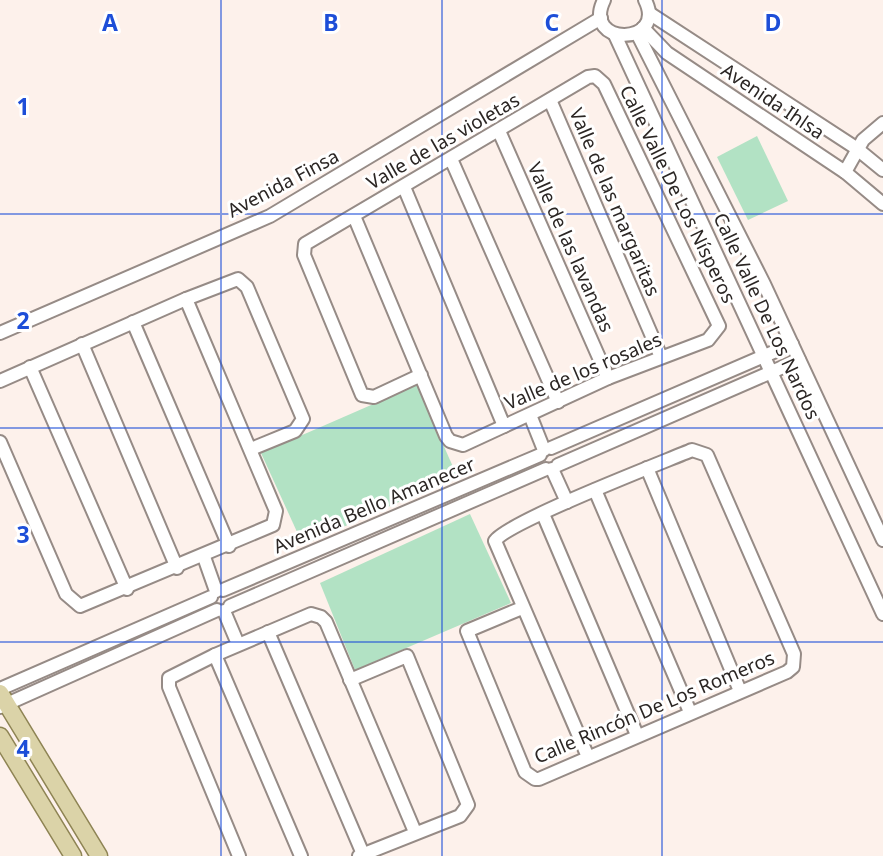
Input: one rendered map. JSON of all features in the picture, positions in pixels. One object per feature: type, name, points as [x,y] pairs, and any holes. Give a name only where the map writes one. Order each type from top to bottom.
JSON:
[{"type":"main road","points":[[2,698],[97,853]]},
{"type":"main road","points":[[0,736],[68,852]]},
{"type":"main road","points":[[0,751],[68,852]]},
{"type":"main road","points":[[68,852],[97,853]]},
{"type":"street","points":[[601,18],[602,0]]},
{"type":"street","points":[[640,30],[647,7]]},
{"type":"street","name":"Avenida Ihlsa","points":[[647,7],[856,148],[883,170]]},
{"type":"street","name":"Calle Valle De Los Nardos","points":[[601,18],[612,33],[766,356],[883,614]]},
{"type":"street","name":"Avenida Finsa","points":[[0,333],[270,216],[601,18]]},
{"type":"street","name":"Calle Valle De Los Nardos","points":[[640,30],[792,344],[883,540]]},
{"type":"street","name":"Avenida Finsa","points":[[569,38],[640,30]]},
{"type":"street","name":"Avenida Ihlsa","points":[[640,30],[680,62],[845,172],[883,204]]},
{"type":"street","points":[[664,84],[669,72],[680,62]]},
{"type":"street","name":"Valle de las violetas","points":[[421,375],[374,397],[362,395],[304,254],[305,244],[588,77],[600,79]]},
{"type":"street","name":"Calle Valle De Los Nísperos","points":[[600,79],[719,326]]},
{"type":"street","name":"Valle de las margaritas","points":[[550,100],[661,357]]},
{"type":"street","points":[[845,172],[856,148],[883,123]]},
{"type":"street","name":"Valle de las lavandas","points":[[499,131],[608,378]]},
{"type":"street","points":[[451,159],[558,402]]},
{"type":"street","points":[[404,187],[504,426]]},
{"type":"street","points":[[354,216],[421,375]]},
{"type":"street","points":[[0,381],[133,321],[238,279],[247,287],[303,419],[295,430],[251,449]]},
{"type":"street","points":[[0,442],[66,594],[80,606],[267,530],[277,519],[251,449],[186,299]]},
{"type":"street","points":[[133,321],[229,546]]},
{"type":"street","name":"Valle de los rosales","points":[[421,375],[446,436],[463,445],[608,378],[708,340],[719,326]]},
{"type":"street","points":[[82,344],[177,568]]},
{"type":"street","name":"Avenida Bello Amanecer","points":[[2,698],[80,655],[217,592],[792,344]]},
{"type":"street","name":"Avenida Bello Amanecer","points":[[2,698],[87,669],[552,468],[692,404],[799,360]]},
{"type":"street","points":[[30,367],[127,589]]},
{"type":"street","points":[[706,381],[712,396]]},
{"type":"street","points":[[685,390],[692,404]]},
{"type":"street","points":[[530,415],[545,451],[540,463],[552,468],[567,502]]},
{"type":"street","name":"Calle Rincón De Los Romeros","points":[[522,608],[467,631],[525,772],[530,777],[539,779],[793,667],[794,654],[707,455],[692,450],[647,468]]},
{"type":"street","points":[[545,451],[560,457],[552,468]]},
{"type":"street","points":[[588,757],[496,548],[498,536],[567,502],[647,468],[740,691]]},
{"type":"street","points":[[595,490],[690,712]]},
{"type":"street","points":[[543,514],[637,735]]},
{"type":"street","points":[[394,517],[399,523],[400,532]]},
{"type":"street","points":[[374,525],[375,533],[381,540]]},
{"type":"street","points":[[204,557],[217,592],[212,605],[224,609]]},
{"type":"street","points":[[217,592],[230,594],[224,609],[238,644]]},
{"type":"street","points":[[239,856],[169,687],[169,678],[215,654],[316,614],[326,622],[415,832]]},
{"type":"street","points":[[268,632],[361,855],[460,816],[468,805],[407,656],[350,680]]},
{"type":"street","points":[[104,645],[110,659]]},
{"type":"street","points":[[215,654],[301,856]]},
{"type":"street","points":[[80,655],[87,669]]},
{"type":"green space","points":[[757,136],[788,201],[748,220],[717,157]]},
{"type":"green space","points":[[417,385],[457,476],[303,545],[261,453]]},
{"type":"green space","points":[[470,514],[511,603],[355,670],[320,583]]}]
